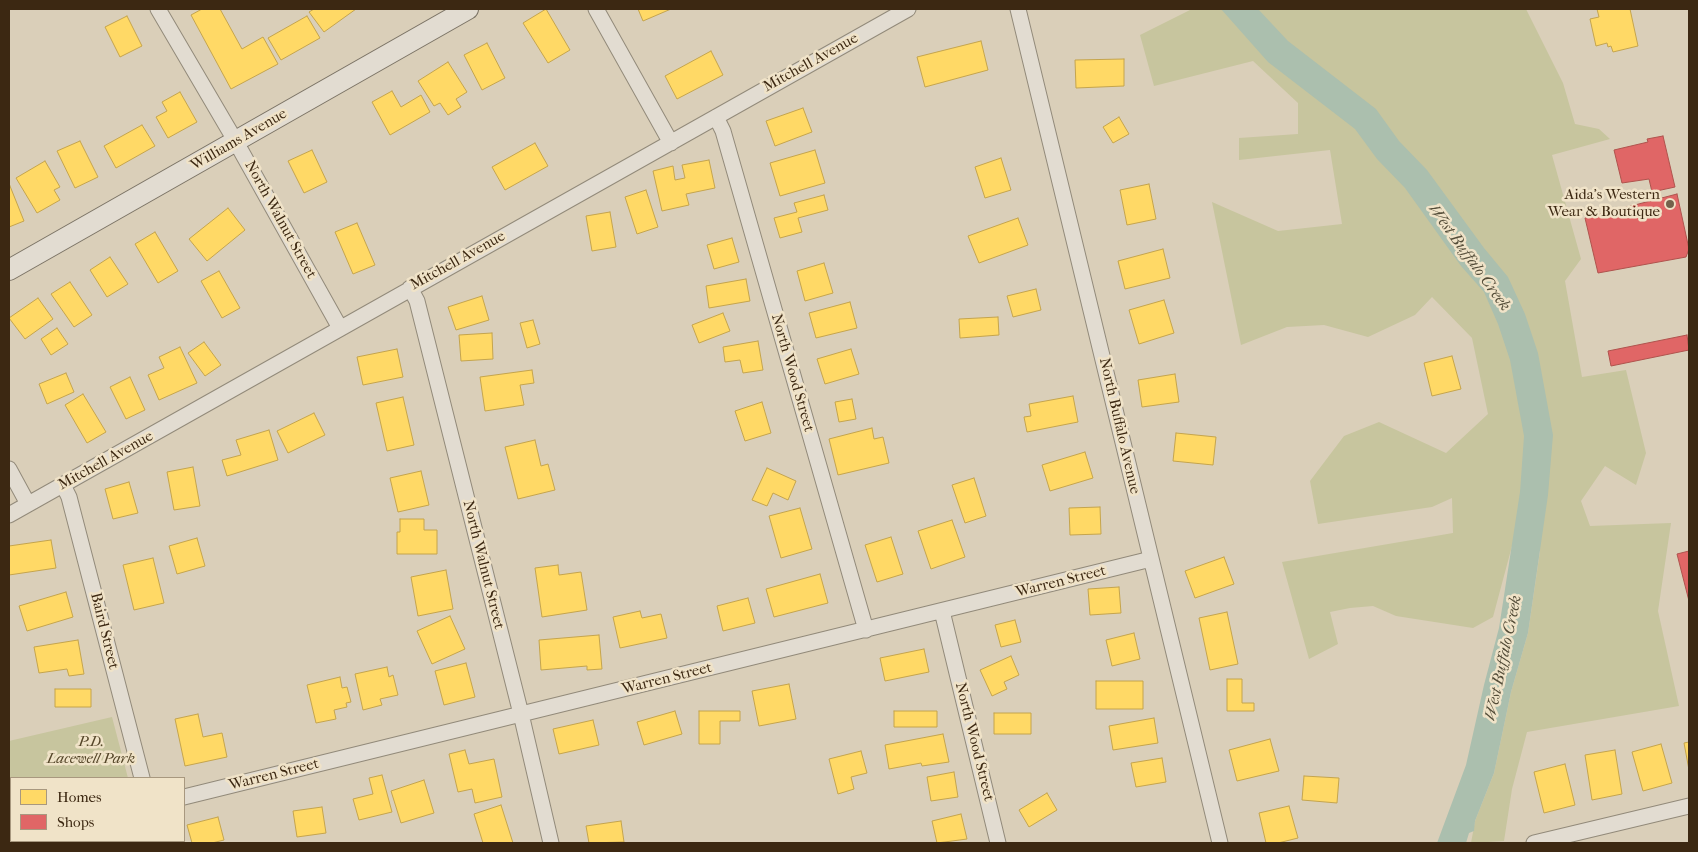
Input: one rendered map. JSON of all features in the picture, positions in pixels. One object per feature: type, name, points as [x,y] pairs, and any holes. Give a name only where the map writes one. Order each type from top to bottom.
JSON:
[{"type":"street","name":"North Walnut Street","points":[[158,9],[236,142],[340,328]]},
{"type":"street","name":"Williams Avenue","points":[[9,270],[468,9]]},
{"type":"street","points":[[596,9],[671,143]]},
{"type":"street","name":"Mitchell Avenue","points":[[9,515],[908,9]]},
{"type":"street","name":"North Buffalo Avenue","points":[[1018,9],[1220,843]]},
{"type":"street","name":"North Wood Street","points":[[716,117],[723,131],[866,630]]},
{"type":"street","name":"North Walnut Street","points":[[410,288],[417,301],[521,714],[551,843]]},
{"type":"street","points":[[9,469],[28,504]]},
{"type":"street","name":"Baird Street","points":[[63,485],[69,497],[142,777]]},
{"type":"street","name":"Warren Street","points":[[185,797],[1151,560]]},
{"type":"street","name":"North Wood Street","points":[[942,612],[998,843]]},
{"type":"street","points":[[1534,843],[1689,806]]},
{"type":"green space","points":[[1192,9],[1526,9],[1563,83],[1575,124],[1599,129],[1610,139],[1552,155],[1581,259],[1565,281],[1582,377],[1626,370],[1646,453],[1636,485],[1605,466],[1581,501],[1590,526],[1671,523],[1658,611],[1679,706],[1527,732],[1512,789],[1504,841],[1471,843],[1475,821],[1494,773],[1511,692],[1528,633],[1540,551],[1512,546],[1493,617],[1473,628],[1396,616],[1373,606],[1350,608],[1330,612],[1338,644],[1309,659],[1282,562],[1453,533],[1452,498],[1432,507],[1318,524],[1310,481],[1344,436],[1379,422],[1446,453],[1488,414],[1472,338],[1432,297],[1415,315],[1368,337],[1324,325],[1287,327],[1241,345],[1212,202],[1278,231],[1342,224],[1330,150],[1239,160],[1239,138],[1298,134],[1298,103],[1253,61],[1154,86],[1140,35]]},
{"type":"green space","name":"P.D. Lacewell Park","points":[[112,717],[128,777],[10,777],[9,829],[9,741]]},
{"type":"water","name":"West Buffalo Creek","points":[[1221,9],[1258,9],[1288,41],[1376,109],[1399,141],[1427,170],[1484,248],[1508,277],[1525,314],[1538,353],[1553,435],[1548,495],[1528,633],[1511,692],[1494,773],[1475,821],[1474,831],[1469,833],[1466,843],[1437,843],[1466,765],[1499,628],[1520,492],[1524,436],[1510,360],[1498,324],[1484,292],[1461,266],[1405,188],[1377,159],[1355,129],[1268,62]]},
{"type":"building: Homes","points":[[202,9],[220,9],[242,49],[263,37],[278,64],[231,89],[191,15]]},
{"type":"building: Homes","points":[[314,9],[356,9],[324,32],[309,12]]},
{"type":"building: Homes","points":[[546,9],[570,50],[548,63],[523,23]]},
{"type":"building: Homes","points":[[638,9],[671,9],[643,21]]},
{"type":"building: Homes","points":[[1597,9],[1630,9],[1638,46],[1613,52],[1611,46],[1608,47],[1607,43],[1596,46],[1590,19],[1599,17]]},
{"type":"building: Homes","points":[[127,16],[142,46],[120,57],[105,27]]},
{"type":"building: Homes","points":[[307,16],[320,38],[281,60],[268,38]]},
{"type":"building: Homes","points":[[981,41],[988,70],[925,87],[917,57]]},
{"type":"building: Homes","points":[[487,43],[505,78],[482,90],[464,55]]},
{"type":"building: Homes","points":[[711,51],[723,75],[677,99],[665,76]]},
{"type":"building: Homes","points":[[1124,59],[1124,86],[1076,88],[1075,60]]},
{"type":"building: Homes","points":[[448,62],[467,92],[456,99],[461,107],[448,115],[440,103],[434,106],[418,81]]},
{"type":"building: Homes","points":[[392,91],[401,107],[421,95],[430,112],[390,135],[372,102]]},
{"type":"building: Homes","points":[[180,92],[197,122],[168,138],[156,117],[167,111],[162,102]]},
{"type":"building: Homes","points":[[803,108],[812,132],[775,146],[766,121]]},
{"type":"building: Homes","points":[[1119,117],[1129,134],[1113,143],[1103,127]]},
{"type":"building: Homes","points":[[142,125],[155,146],[116,168],[104,146]]},
{"type":"building: Homes","points":[[80,141],[98,177],[75,188],[57,151]]},
{"type":"building: Homes","points":[[535,143],[548,166],[505,190],[492,167]]},
{"type":"building: Homes","points":[[312,150],[327,182],[304,193],[288,161]]},
{"type":"building: Homes","points":[[815,150],[825,183],[780,196],[770,163]]},
{"type":"building: Homes","points":[[1001,158],[1011,190],[985,198],[975,167]]},
{"type":"building: Homes","points":[[709,160],[715,188],[686,194],[689,205],[662,211],[653,171],[673,166],[675,180],[685,178],[682,165]]},
{"type":"building: Homes","points":[[45,161],[60,187],[54,190],[60,200],[37,213],[16,178]]},
{"type":"building: Homes","points":[[1149,184],[1156,219],[1127,225],[1120,190]]},
{"type":"building: Homes","points":[[9,187],[24,221],[9,227]]},
{"type":"building: Homes","points":[[646,190],[658,227],[637,234],[625,197]]},
{"type":"building: Homes","points":[[824,195],[828,210],[798,218],[802,232],[780,238],[774,218],[797,212],[794,203]]},
{"type":"building: Homes","points":[[228,208],[245,230],[207,261],[189,239]]},
{"type":"building: Homes","points":[[610,212],[616,247],[592,251],[586,216]]},
{"type":"building: Homes","points":[[1018,218],[1028,245],[979,263],[968,236]]},
{"type":"building: Homes","points":[[357,223],[375,265],[353,274],[335,232]]},
{"type":"building: Homes","points":[[155,232],[178,271],[158,283],[135,244]]},
{"type":"building: Homes","points":[[732,238],[739,262],[714,269],[707,245]]},
{"type":"building: Homes","points":[[1163,249],[1170,278],[1125,289],[1118,261]]},
{"type":"building: Homes","points":[[110,257],[128,284],[107,297],[90,270]]},
{"type":"building: Homes","points":[[824,263],[833,293],[805,301],[797,271]]},
{"type":"building: Homes","points":[[219,271],[240,308],[222,318],[201,281]]},
{"type":"building: Homes","points":[[746,279],[750,301],[709,308],[706,286]]},
{"type":"building: Homes","points":[[70,282],[92,315],[74,327],[51,294]]},
{"type":"building: Homes","points":[[1036,289],[1041,310],[1013,317],[1007,296]]},
{"type":"building: Homes","points":[[482,296],[489,320],[456,330],[448,307]]},
{"type":"building: Homes","points":[[38,298],[53,319],[25,339],[9,318]]},
{"type":"building: Homes","points":[[1164,300],[1174,333],[1139,344],[1129,310]]},
{"type":"building: Homes","points":[[850,302],[857,328],[816,338],[809,313]]},
{"type":"building: Homes","points":[[723,313],[730,331],[699,343],[692,325]]},
{"type":"building: Homes","points":[[998,317],[999,335],[960,338],[959,319]]},
{"type":"building: Homes","points":[[533,320],[540,344],[527,348],[520,323]]},
{"type":"building: Homes","points":[[57,328],[68,344],[51,355],[41,339]]},
{"type":"building: Homes","points":[[492,333],[493,359],[461,361],[459,335]]},
{"type":"building: Homes","points":[[758,341],[763,370],[743,373],[740,360],[725,362],[723,347]]},
{"type":"building: Homes","points":[[204,342],[221,365],[205,376],[188,353]]},
{"type":"building: Homes","points":[[180,347],[197,383],[159,400],[148,375],[164,368],[159,357]]},
{"type":"building: Homes","points":[[397,349],[403,377],[363,385],[357,357]]},
{"type":"building: Homes","points":[[851,349],[859,374],[825,384],[817,359]]},
{"type":"building: Homes","points":[[1452,356],[1461,389],[1432,396],[1424,363]]},
{"type":"building: Homes","points":[[532,370],[534,383],[520,385],[524,405],[485,411],[480,377]]},
{"type":"building: Homes","points":[[66,373],[74,392],[47,404],[39,384]]},
{"type":"building: Homes","points":[[1175,374],[1179,402],[1142,407],[1138,380]]},
{"type":"building: Homes","points":[[130,377],[145,410],[126,419],[110,387]]},
{"type":"building: Homes","points":[[83,394],[106,432],[87,443],[65,405]]},
{"type":"building: Homes","points":[[1073,396],[1078,422],[1027,432],[1024,417],[1031,416],[1029,404]]},
{"type":"building: Homes","points":[[403,397],[414,445],[387,451],[376,403]]},
{"type":"building: Homes","points":[[852,399],[856,419],[839,422],[835,402]]},
{"type":"building: Homes","points":[[762,402],[771,433],[745,441],[735,411]]},
{"type":"building: Homes","points":[[314,413],[325,435],[288,453],[277,431]]},
{"type":"building: Homes","points":[[872,428],[874,439],[883,437],[889,463],[838,475],[829,439]]},
{"type":"building: Homes","points":[[269,430],[278,460],[227,476],[222,460],[241,455],[236,440]]},
{"type":"building: Homes","points":[[1176,433],[1216,437],[1213,465],[1173,461]]},
{"type":"building: Homes","points":[[535,440],[541,466],[548,464],[555,490],[518,499],[505,447]]},
{"type":"building: Homes","points":[[1085,452],[1093,478],[1050,491],[1042,465]]},
{"type":"building: Homes","points":[[193,467],[200,506],[174,510],[167,472]]},
{"type":"building: Homes","points":[[767,468],[796,481],[788,500],[773,493],[767,506],[752,500]]},
{"type":"building: Homes","points":[[421,471],[429,505],[398,512],[390,478]]},
{"type":"building: Homes","points":[[974,478],[986,516],[965,523],[952,485]]},
{"type":"building: Homes","points":[[129,482],[138,513],[113,519],[105,489]]},
{"type":"building: Homes","points":[[1100,507],[1101,534],[1070,535],[1069,508]]},
{"type":"building: Homes","points":[[800,508],[812,549],[781,558],[769,516]]},
{"type":"building: Homes","points":[[400,519],[424,519],[424,530],[437,530],[437,554],[397,554],[397,532],[400,532]]},
{"type":"building: Homes","points":[[952,520],[965,557],[931,569],[918,531]]},
{"type":"building: Homes","points":[[891,537],[903,574],[877,582],[865,545]]},
{"type":"building: Homes","points":[[197,538],[205,566],[177,574],[169,546]]},
{"type":"building: Homes","points":[[51,540],[56,568],[9,575],[9,546]]},
{"type":"building: Homes","points":[[1224,557],[1234,584],[1195,598],[1185,571]]},
{"type":"building: Homes","points":[[153,558],[164,603],[134,610],[123,565]]},
{"type":"building: Homes","points":[[558,565],[559,575],[581,572],[587,610],[542,617],[535,568]]},
{"type":"building: Homes","points":[[446,570],[453,609],[418,616],[411,577]]},
{"type":"building: Homes","points":[[820,574],[828,603],[774,617],[766,589]]},
{"type":"building: Homes","points":[[1119,587],[1121,613],[1090,615],[1088,589]]},
{"type":"building: Homes","points":[[66,592],[73,617],[27,631],[19,606]]},
{"type":"building: Homes","points":[[748,598],[755,623],[723,631],[717,606]]},
{"type":"building: Homes","points":[[640,611],[642,618],[661,614],[667,638],[620,648],[613,617]]},
{"type":"building: Homes","points":[[1227,612],[1238,664],[1210,670],[1199,618]]},
{"type":"building: Homes","points":[[450,616],[465,649],[432,664],[417,631]]},
{"type":"building: Homes","points":[[1015,620],[1021,642],[1001,647],[995,625]]},
{"type":"building: Homes","points":[[1134,633],[1140,659],[1112,666],[1106,640]]},
{"type":"building: Homes","points":[[599,635],[602,669],[587,670],[587,666],[541,670],[539,640]]},
{"type":"building: Homes","points":[[78,640],[84,674],[69,676],[67,669],[39,673],[34,647]]},
{"type":"building: Homes","points":[[924,649],[929,672],[885,681],[880,658]]},
{"type":"building: Homes","points":[[1011,656],[1019,675],[1004,682],[1007,689],[992,696],[980,670]]},
{"type":"building: Homes","points":[[466,663],[475,697],[444,705],[435,671]]},
{"type":"building: Homes","points":[[387,667],[389,677],[393,675],[398,695],[380,699],[382,705],[363,710],[355,674]]},
{"type":"building: Homes","points":[[340,677],[342,688],[347,687],[351,702],[346,703],[347,707],[334,710],[336,719],[316,723],[307,685]]},
{"type":"building: Homes","points":[[1227,679],[1242,679],[1242,703],[1254,703],[1254,711],[1227,711]]},
{"type":"building: Homes","points":[[1096,681],[1143,681],[1143,709],[1096,709]]},
{"type":"building: Homes","points":[[789,684],[796,719],[759,726],[752,691]]},
{"type":"building: Homes","points":[[55,689],[91,689],[91,707],[55,707]]},
{"type":"building: Homes","points":[[675,711],[682,734],[644,745],[637,722]]},
{"type":"building: Homes","points":[[699,711],[740,711],[740,721],[720,721],[720,744],[699,744]]},
{"type":"building: Homes","points":[[894,711],[937,711],[937,727],[894,727]]},
{"type":"building: Homes","points":[[994,713],[1031,713],[1031,734],[994,734]]},
{"type":"building: Homes","points":[[198,714],[203,737],[222,733],[227,757],[185,766],[175,719]]},
{"type":"building: Homes","points":[[1154,718],[1158,743],[1113,750],[1109,726]]},
{"type":"building: Homes","points":[[593,720],[599,745],[559,754],[553,729]]},
{"type":"building: Homes","points":[[943,734],[949,762],[922,766],[921,763],[889,769],[885,745]]},
{"type":"building: Homes","points":[[1270,739],[1279,771],[1237,781],[1229,750]]},
{"type":"building: Homes","points":[[1689,742],[1689,770],[1684,743]]},
{"type":"building: Homes","points":[[1661,744],[1672,783],[1643,791],[1632,752]]},
{"type":"building: Homes","points":[[465,750],[469,764],[494,759],[502,797],[475,803],[472,789],[458,792],[449,754]]},
{"type":"building: Homes","points":[[1615,750],[1622,794],[1592,800],[1585,755]]},
{"type":"building: Homes","points":[[861,751],[867,773],[851,777],[854,789],[838,794],[829,759]]},
{"type":"building: Homes","points":[[1162,758],[1166,782],[1136,787],[1131,763]]},
{"type":"building: Homes","points":[[1565,764],[1575,805],[1544,813],[1534,772]]},
{"type":"building: Homes","points":[[954,772],[958,797],[931,801],[927,777]]},
{"type":"building: Homes","points":[[382,775],[392,812],[359,820],[353,799],[373,794],[369,778]]},
{"type":"building: Homes","points":[[1304,776],[1339,778],[1337,803],[1302,800]]},
{"type":"building: Homes","points":[[424,780],[434,813],[401,823],[391,791]]},
{"type":"building: Homes","points":[[1047,793],[1057,810],[1029,827],[1019,810]]},
{"type":"building: Homes","points":[[501,805],[513,843],[483,843],[474,814]]},
{"type":"building: Homes","points":[[1289,806],[1298,838],[1278,843],[1266,843],[1259,813]]},
{"type":"building: Homes","points":[[322,807],[326,833],[297,837],[293,811]]},
{"type":"building: Homes","points":[[961,814],[967,839],[937,843],[932,821]]},
{"type":"building: Homes","points":[[218,817],[224,840],[212,843],[192,843],[187,825]]},
{"type":"building: Homes","points":[[621,821],[624,842],[589,843],[586,826]]},
{"type":"building: Homes","points":[[122,842],[122,843],[102,843]]},
{"type":"building: Shops","points":[[1663,136],[1675,187],[1652,192],[1649,179],[1622,183],[1614,150],[1648,142],[1647,139]]},
{"type":"building: Shops","points":[[1677,194],[1689,249],[1686,257],[1598,273],[1585,218]]},
{"type":"building: Shops","points":[[1687,335],[1689,350],[1611,366],[1608,351]]},
{"type":"building: Shops","points":[[1689,551],[1689,601],[1677,554]]},
{"type":"place","name":"Aida's Western Wear & Boutique","points":[[1670,204]]}]
